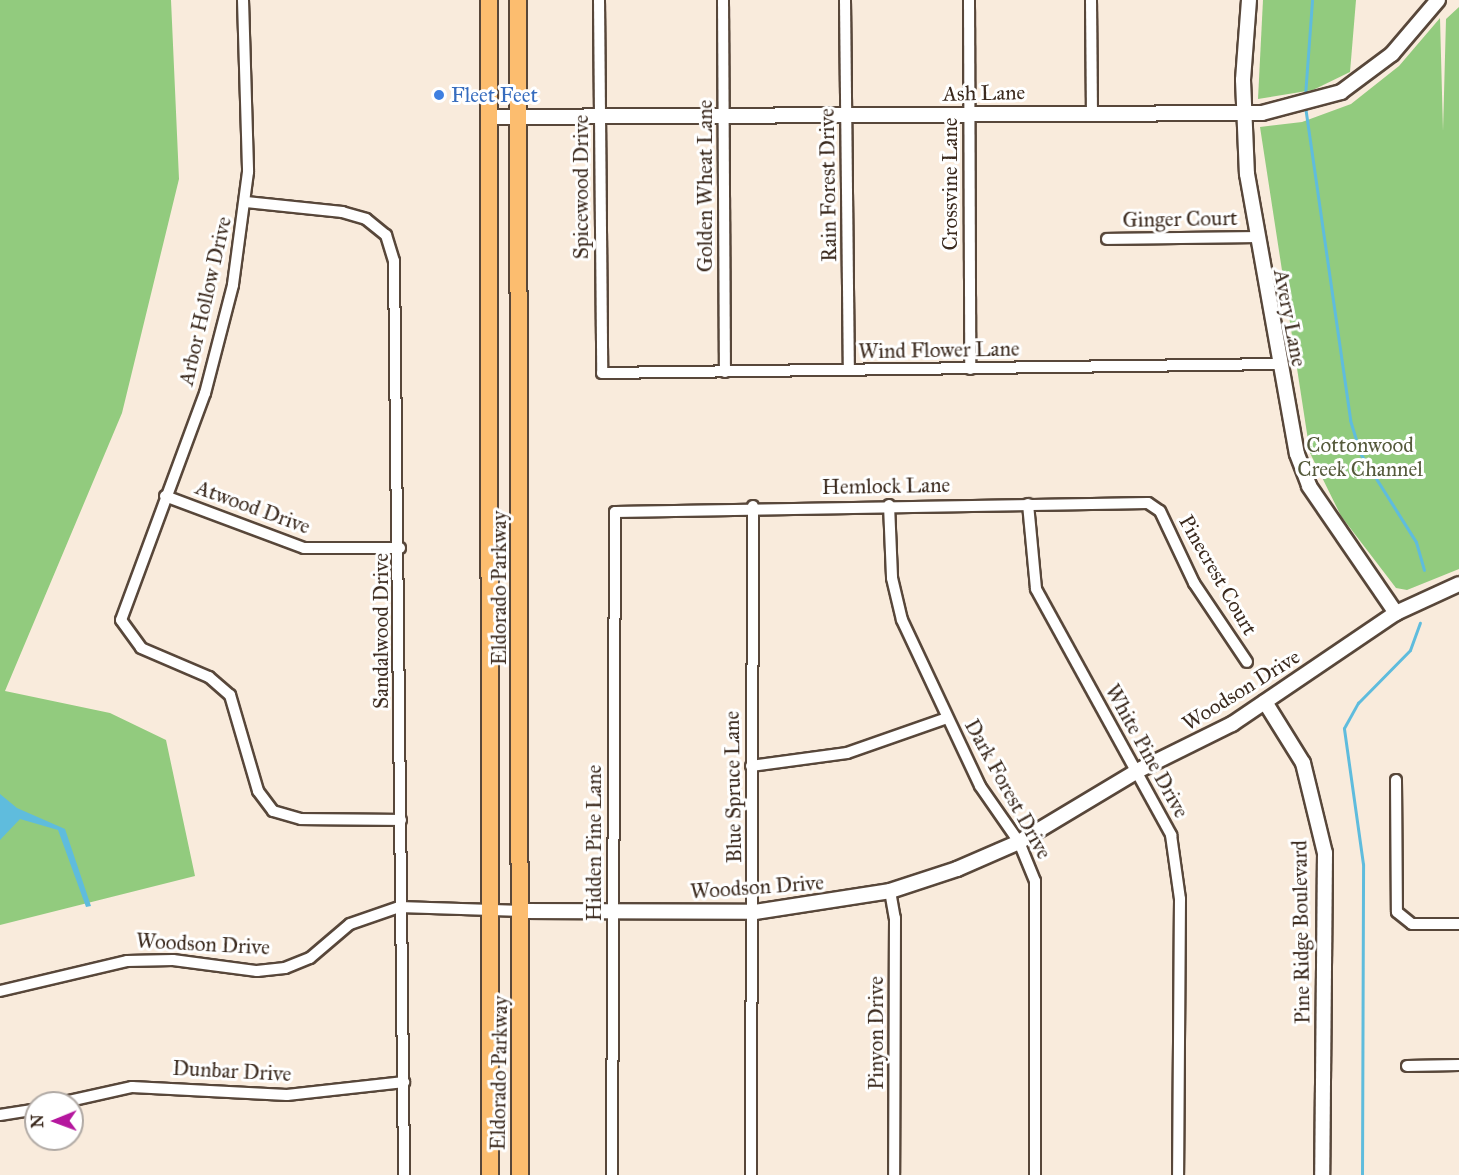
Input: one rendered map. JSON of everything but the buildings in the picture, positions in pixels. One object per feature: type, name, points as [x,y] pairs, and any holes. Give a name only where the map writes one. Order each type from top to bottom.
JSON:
[{"type":"main road","name":"Eldorado Parkway","points":[[489,0],[492,912],[490,1175]]},
{"type":"main road","name":"Eldorado Parkway","points":[[518,0],[523,911],[520,1175]]},
{"type":"street","name":"Arbor Hollow Drive","points":[[243,0],[246,202],[214,363],[121,607],[124,632],[141,648],[209,677],[230,695],[258,791],[273,811],[301,819],[401,820]]},
{"type":"street","name":"Spicewood Drive","points":[[600,0],[602,374]]},
{"type":"street","name":"Golden Wheat Lane","points":[[723,0],[725,372]]},
{"type":"street","name":"Rain Forest Drive","points":[[845,0],[849,370]]},
{"type":"street","name":"Crossvine Lane","points":[[969,0],[970,369]]},
{"type":"street","points":[[1091,0],[1092,112]]},
{"type":"street","name":"Avery Lane","points":[[1249,0],[1243,114],[1254,237],[1277,364],[1309,486],[1396,613]]},
{"type":"street","name":"Ash Lane","points":[[489,117],[600,119],[1092,112],[1262,113],[1341,92],[1392,54],[1438,0]]},
{"type":"street","name":"Sandalwood Drive","points":[[246,202],[352,214],[380,228],[390,243],[400,548],[399,908],[404,1175]]},
{"type":"street","name":"Ginger Court","points":[[1107,239],[1254,237]]},
{"type":"street","name":"Wind Flower Lane","points":[[602,374],[1277,364]]},
{"type":"street","name":"Atwood Drive","points":[[165,496],[304,548],[400,548]]},
{"type":"street","name":"Hemlock Lane","points":[[615,512],[753,506],[1144,502],[1157,507]]},
{"type":"street","name":"White Pine Drive","points":[[1028,504],[1036,589],[1139,770],[1168,827],[1178,873],[1178,1175]]},
{"type":"street","name":"Dark Forest Drive","points":[[890,505],[896,599],[947,718],[980,786],[1019,842],[1039,906],[1035,1175]]},
{"type":"street","name":"Blue Spruce Lane","points":[[751,1175],[755,912],[751,766],[753,506]]},
{"type":"street","name":"Pinecrest Court","points":[[1157,507],[1194,583],[1247,662]]},
{"type":"street","name":"Hidden Pine Lane","points":[[612,1175],[615,512]]},
{"type":"street","name":"Woodson Drive","points":[[0,991],[127,961],[173,960],[257,971],[285,968],[310,958],[350,924],[399,908],[614,915],[755,912],[890,891],[1019,842],[1139,770],[1202,741],[1265,702],[1396,613],[1459,584]]},
{"type":"street","name":"Pine Ridge Boulevard","points":[[1265,702],[1303,763],[1324,853],[1322,1175]]},
{"type":"street","points":[[751,766],[847,753],[947,718]]},
{"type":"street","points":[[1396,780],[1395,903],[1403,920],[1459,924]]},
{"type":"street","name":"Pinyon Drive","points":[[890,891],[895,918],[894,1175]]},
{"type":"street","points":[[1407,1066],[1459,1065]]},
{"type":"street","name":"Dunbar Drive","points":[[84,1098],[132,1087],[287,1095],[404,1082]]},
{"type":"street","points":[[0,1115],[24,1111]]},
{"type":"green space","points":[[0,0],[171,0],[179,179],[122,413],[5,691],[110,713],[166,740],[195,876],[0,925]]},
{"type":"green space","points":[[1263,0],[1356,0],[1350,72],[1313,90],[1258,99]]},
{"type":"green space","name":"Cottonwood Creek Channel","points":[[1459,7],[1459,569],[1407,590],[1396,588],[1341,516],[1310,453],[1260,127],[1302,122],[1351,104],[1399,66],[1440,18],[1443,131],[1446,19]]},
{"type":"water","points":[[0,794],[17,808],[65,829],[91,906],[86,907],[58,830],[20,819],[0,840]]},
{"type":"waterway","points":[[1305,96],[1312,0]]},
{"type":"waterway","points":[[1305,106],[1350,420],[1360,453],[1416,542],[1424,570]]},
{"type":"waterway","points":[[1362,1175],[1363,864],[1344,728],[1358,703],[1410,650],[1420,623]]},
{"type":"place","name":"Fleet Feet","points":[[439,95]]}]
